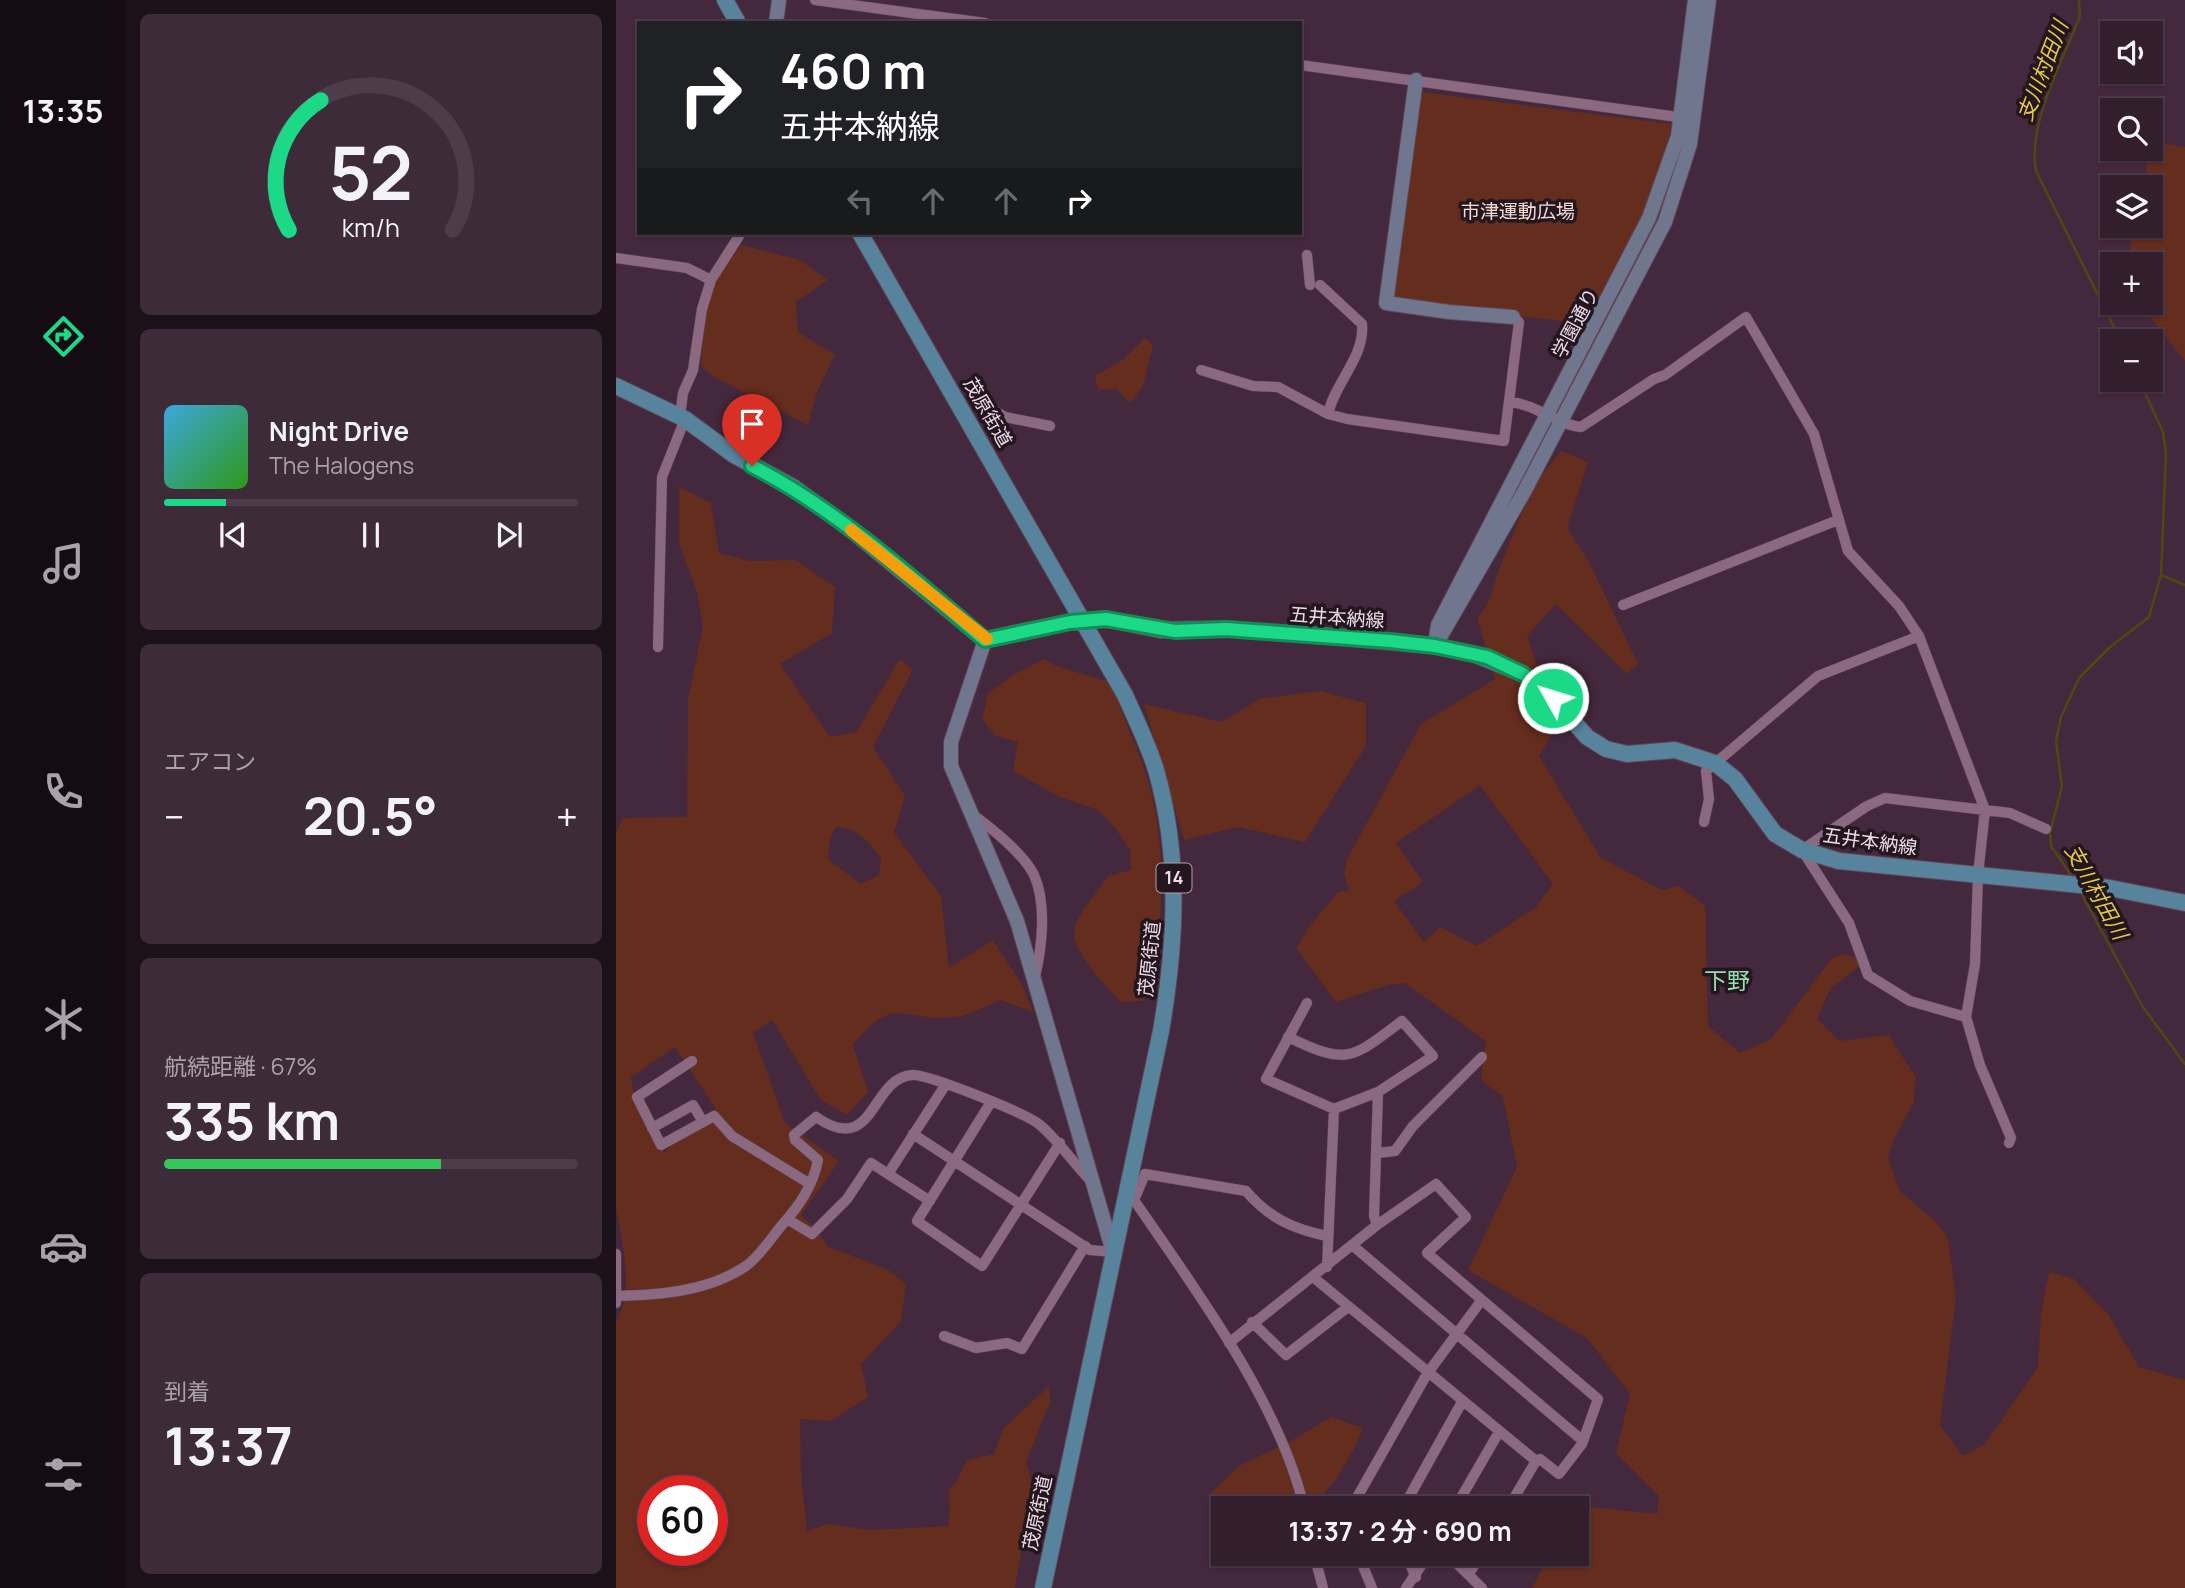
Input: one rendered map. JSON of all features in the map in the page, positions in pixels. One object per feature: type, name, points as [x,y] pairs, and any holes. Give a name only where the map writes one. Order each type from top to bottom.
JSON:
[{"type":"main road","points":[[725,0],[737,21]]},
{"type":"main road","name":"茂原街道","points":[[861,235],[1125,695],[1148,748],[1161,792],[1173,858],[1175,891],[1171,974],[1130,1200],[1113,1252],[1043,1588]]},
{"type":"main road","points":[[616,386],[683,417],[734,455],[793,487],[826,510],[985,640]]},
{"type":"main road","name":"五井本納線","points":[[985,640],[1106,619],[1175,631],[1226,629],[1435,646],[1487,657],[1523,674],[1553,698],[1587,737],[1606,749],[1627,754],[1675,750],[1715,763],[1735,779],[1770,829],[1802,850],[1839,861],[2110,888],[2185,903]]},
{"type":"street","points":[[776,21],[779,0]]},
{"type":"street","points":[[815,0],[970,21]]},
{"type":"street","name":"学園通り","points":[[1435,646],[1438,625],[1650,218],[1678,136],[1688,118],[1695,0]]},
{"type":"street","points":[[1435,646],[1452,621],[1595,361],[1665,222],[1679,183],[1709,0]]},
{"type":"street","points":[[1302,65],[1688,118]]},
{"type":"street","points":[[1201,370],[1253,386],[1279,387],[1328,414],[1347,419],[1504,441],[1519,322],[1513,317],[1386,303],[1416,80]]},
{"type":"street","points":[[658,647],[662,477],[683,417],[683,393],[694,370],[702,309],[711,280],[740,235]]},
{"type":"street","points":[[1307,255],[1315,285],[1362,324],[1363,340],[1330,402],[1328,414]]},
{"type":"street","points":[[616,258],[687,268],[711,280]]},
{"type":"street","points":[[1511,402],[1529,404],[1562,421],[1581,427],[1654,379],[1665,375],[1746,317],[1814,434],[1848,551],[1899,606],[1919,636],[1985,810],[1978,875],[1975,964],[1966,1017],[1980,1065],[2011,1138],[2009,1143]]},
{"type":"street","points":[[1581,353],[1595,361]]},
{"type":"street","points":[[993,410],[1005,417],[1050,426]]},
{"type":"street","points":[[1623,605],[1838,520]]},
{"type":"street","points":[[1704,822],[1709,799],[1706,771],[1715,763],[1818,676],[1919,636]]},
{"type":"street","points":[[913,1134],[1086,1246],[1113,1252],[1017,921],[951,766],[950,752],[985,640]]},
{"type":"street","points":[[1966,1017],[1910,1001],[1868,975],[1849,923],[1802,850],[1867,806],[1885,798],[2022,817],[2046,829]]},
{"type":"street","points":[[969,811],[994,830],[1033,873],[1040,894],[1041,953],[1034,981]]},
{"type":"street","points":[[1288,1037],[1333,1056],[1359,1053],[1402,1021],[1433,1055],[1378,1092],[1334,1109],[1266,1079],[1288,1037],[1307,1003]]},
{"type":"street","points":[[1378,1153],[1395,1151],[1413,1126],[1482,1057]]},
{"type":"street","points":[[692,1061],[637,1097],[661,1144],[714,1116],[732,1136],[810,1184]]},
{"type":"street","points":[[617,1296],[649,1295],[713,1284],[748,1265],[787,1219],[810,1184],[818,1160],[795,1140],[794,1135],[816,1117],[833,1129],[847,1128],[867,1121],[898,1079],[911,1075],[931,1076],[1028,1116],[1060,1143],[1096,1186]]},
{"type":"street","points":[[888,1174],[946,1084]]},
{"type":"street","points":[[1377,1224],[1374,1216],[1378,1092]]},
{"type":"street","points":[[991,1102],[917,1221],[982,1266],[1060,1143]]},
{"type":"street","points":[[652,1128],[693,1105],[703,1122]]},
{"type":"street","points":[[1326,1267],[1334,1109]]},
{"type":"street","points":[[787,1219],[812,1234],[847,1199],[871,1163],[930,1201]]},
{"type":"street","points":[[1300,1496],[1293,1472],[1269,1418],[1229,1343],[1130,1200],[1145,1174],[1246,1191],[1261,1209],[1278,1220],[1299,1230],[1327,1236]]},
{"type":"street","points":[[1229,1343],[1377,1224],[1436,1184],[1466,1216],[1427,1253],[1598,1399],[1583,1441],[1559,1474],[1541,1459],[1536,1461],[1515,1496]]},
{"type":"street","points":[[1352,1245],[1583,1441]]},
{"type":"street","points":[[944,1336],[976,1348],[1007,1342],[1022,1349],[1086,1246]]},
{"type":"street","points":[[616,1254],[616,1303]]},
{"type":"street","points":[[1313,1277],[1427,1374],[1536,1461]]},
{"type":"street","points":[[1358,1496],[1427,1374],[1481,1301]]},
{"type":"street","points":[[1252,1322],[1286,1355],[1348,1307]]},
{"type":"street","points":[[1410,1496],[1462,1402]]},
{"type":"street","points":[[1462,1496],[1499,1432]]},
{"type":"street","points":[[1317,1566],[1323,1588]]},
{"type":"street","points":[[1363,1566],[1372,1588]]},
{"type":"street","points":[[1411,1566],[1416,1577]]},
{"type":"street","points":[[1406,1588],[1422,1566]]},
{"type":"street","points":[[1460,1566],[1482,1588]]},
{"type":"street","points":[[1469,1574],[1474,1566]]},
{"type":"green space","name":"市津運動広場","points":[[1421,92],[1672,124],[1658,178],[1640,228],[1589,324],[1398,303],[1393,299]]},
{"type":"green space","points":[[2166,144],[2185,147],[2185,361],[2163,333],[2163,329],[2160,329],[2149,315],[2163,315],[2163,252],[2129,252],[2132,238],[2163,238],[2163,175],[2145,175],[2148,161],[2163,161],[2163,146]]},
{"type":"green space","points":[[741,245],[800,260],[828,280],[796,302],[798,332],[835,355],[817,392],[808,425],[718,379],[701,367],[702,299]]},
{"type":"green space","points":[[1145,338],[1153,345],[1143,386],[1130,403],[1116,389],[1098,390],[1095,376],[1124,359]]},
{"type":"green space","points":[[1562,451],[1588,462],[1567,528],[1589,562],[1638,664],[1627,674],[1556,604],[1527,636],[1557,726],[1539,756],[1601,858],[1662,890],[1679,886],[1705,906],[1708,1026],[1740,1053],[1771,1039],[1831,959],[1842,954],[1867,960],[1830,989],[1817,1019],[1839,1041],[1889,1035],[1916,1078],[1913,1104],[1894,1139],[1888,1158],[1900,1191],[1937,1223],[1948,1238],[1956,1297],[1940,1425],[1963,1456],[1985,1444],[2038,1367],[2041,1314],[2049,1272],[2074,1279],[2109,1315],[2139,1367],[2185,1380],[2185,1588],[1532,1588],[1544,1566],[1589,1566],[1589,1507],[1657,1514],[1659,1496],[1616,1453],[1630,1394],[1587,1338],[1468,1270],[1517,1167],[1503,1097],[1481,1080],[1486,1041],[1405,983],[1388,985],[1336,1002],[1296,948],[1308,928],[1338,892],[1349,891],[1344,874],[1347,859],[1421,724],[1495,679],[1477,618],[1488,602],[1525,507],[1542,476]],"holes":[[[1480,785],[1553,884],[1536,907],[1477,946],[1440,927],[1424,942],[1394,901],[1423,882],[1396,843]]]},
{"type":"green space","points":[[679,487],[711,503],[719,553],[750,561],[795,560],[835,587],[832,633],[780,664],[830,737],[856,732],[900,659],[913,669],[873,747],[905,796],[894,832],[941,896],[949,968],[993,940],[1023,986],[1033,1012],[1001,1000],[961,1016],[937,1018],[899,1013],[879,1019],[853,1045],[868,1092],[847,1115],[821,1100],[772,1020],[753,1033],[785,1123],[839,1161],[801,1215],[818,1231],[827,1246],[888,1270],[906,1284],[901,1321],[861,1364],[868,1397],[830,1421],[800,1419],[801,1474],[807,1531],[828,1524],[871,1530],[948,1526],[948,1491],[956,1482],[967,1460],[994,1454],[1003,1429],[1049,1386],[1050,1403],[1026,1462],[1031,1479],[1029,1507],[1015,1588],[616,1588],[616,1320],[622,1310],[626,1282],[624,1251],[616,1209],[616,833],[623,818],[687,817],[688,699],[703,627],[697,593],[679,543]],"holes":[[[836,827],[862,836],[881,858],[879,875],[861,884],[828,859],[830,838]],[[675,1047],[716,1109],[664,1152],[633,1091],[631,1077]]]},
{"type":"green space","points":[[1044,659],[1056,666],[1113,683],[1152,794],[1161,857],[1161,898],[1155,972],[1143,1001],[1121,1002],[1085,960],[1074,933],[1078,918],[1108,876],[1131,870],[1130,850],[1114,826],[1098,810],[1060,797],[1013,771],[1018,742],[996,736],[982,719],[988,693],[1013,675]]},
{"type":"green space","points":[[1320,691],[1366,703],[1366,746],[1305,842],[1238,827],[1184,840],[1144,704],[1222,722],[1259,699]]},
{"type":"green space","points":[[1331,1417],[1363,1428],[1340,1472],[1321,1496],[1211,1497],[1209,1495],[1239,1466],[1291,1441]]},
{"type":"waterway","name":"支川村田川","points":[[2079,0],[2080,16],[2041,113],[2035,153],[2036,171],[2115,329]]},
{"type":"waterway","name":"支川村田川","points":[[2073,878],[2051,846],[2050,833],[2062,786],[2056,741],[2061,717],[2079,678],[2110,647],[2149,617],[2161,575],[2166,454],[2163,432],[2145,392]]},
{"type":"waterway","points":[[2161,575],[2185,585]]},
{"type":"waterway","name":"支川村田川","points":[[2081,893],[2143,1007],[2185,1064]]},
{"type":"slow traffic","points":[[851,530],[987,639]]},
{"type":"district","name":"下野","points":[[1727,981]]},
{"type":"route","points":[[752,466],[793,487],[826,510],[985,640],[1070,622],[1106,619],[1161,630],[1226,629],[1390,641],[1435,646],[1487,657],[1523,674],[1553,698]]}]
